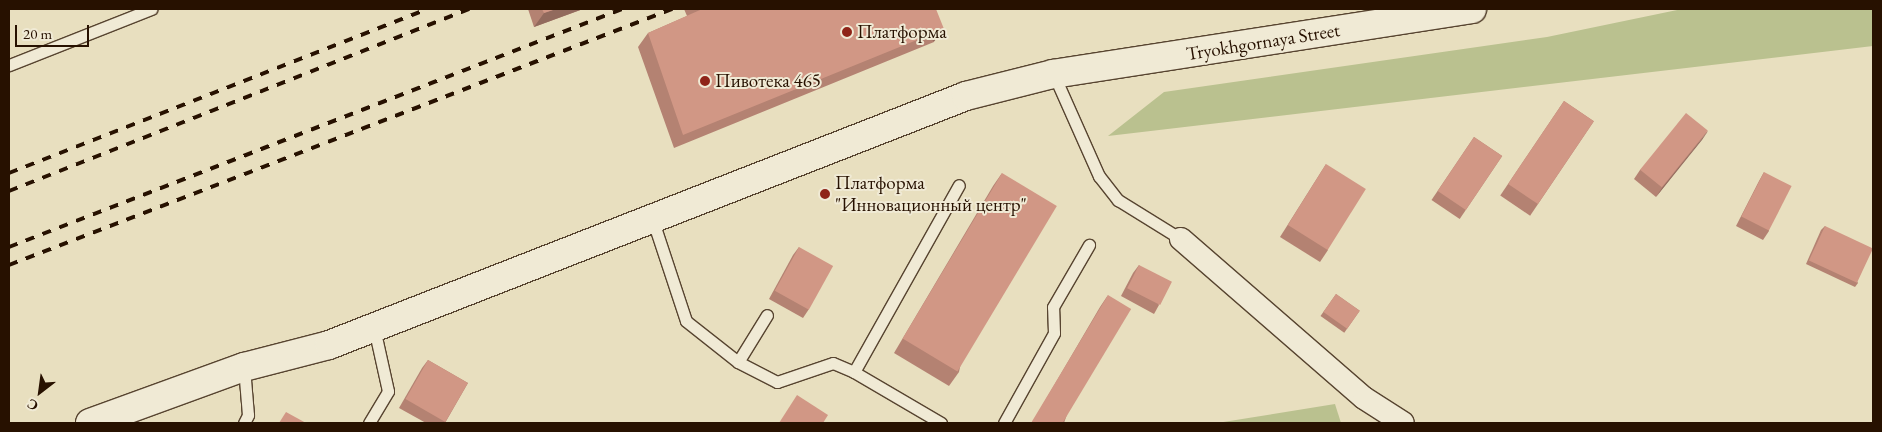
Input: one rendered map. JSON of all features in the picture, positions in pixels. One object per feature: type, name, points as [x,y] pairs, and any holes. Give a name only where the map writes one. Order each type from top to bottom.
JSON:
[{"type":"street","name":"Tryokhgornaya Street","points":[[90,423],[244,367],[374,328],[653,221],[966,96],[1053,74],[1472,9]]},
{"type":"street","points":[[1182,239],[1364,398],[1403,423]]},
{"type":"lane","points":[[9,66],[150,9]]},
{"type":"lane","points":[[1053,74],[1099,176],[1118,200],[1182,239]]},
{"type":"lane","points":[[854,372],[960,185]]},
{"type":"lane","points":[[653,221],[686,320],[738,362],[777,382],[833,363],[854,372],[941,423]]},
{"type":"lane","points":[[1004,423],[1054,333],[1053,308],[1089,244]]},
{"type":"lane","points":[[738,362],[767,315]]},
{"type":"lane","points":[[369,423],[388,391],[374,328]]},
{"type":"lane","points":[[244,367],[248,415],[244,423]]},
{"type":"green space","points":[[1682,9],[1873,9],[1873,46],[1108,136],[1164,92],[1547,37]]},
{"type":"green space","points":[[1335,404],[1341,423],[1217,423]]},
{"type":"building","points":[[542,9],[556,9],[544,13]]},
{"type":"building","points":[[699,9],[936,9],[944,29],[683,135],[648,33]]},
{"type":"building","points":[[1564,101],[1594,121],[1538,204],[1508,184]]},
{"type":"building","points":[[1686,113],[1708,131],[1662,187],[1640,170]]},
{"type":"building","points":[[1474,137],[1502,156],[1466,210],[1438,191]]},
{"type":"building","points":[[1326,164],[1366,189],[1328,250],[1288,225]]},
{"type":"building","points":[[1764,172],[1792,186],[1769,231],[1741,217]]},
{"type":"building","points":[[1002,173],[1057,206],[957,371],[903,338]]},
{"type":"building","points":[[1825,226],[1873,248],[1857,283],[1809,260]]},
{"type":"building","points":[[799,247],[833,266],[809,310],[775,291]]},
{"type":"building","points":[[1139,265],[1172,282],[1160,305],[1127,288]]},
{"type":"building","points":[[1336,294],[1360,311],[1347,329],[1323,312]]},
{"type":"building","points":[[1108,295],[1131,309],[1063,423],[1032,422]]},
{"type":"building","points":[[428,360],[468,383],[445,422],[406,399]]},
{"type":"building","points":[[797,395],[828,415],[823,423],[779,423]]},
{"type":"building","points":[[286,412],[306,423],[279,423]]},
{"type":"railway","points":[[9,173],[427,9]]},
{"type":"railway","points":[[9,191],[469,9]]},
{"type":"railway","points":[[9,247],[622,9]]},
{"type":"railway","points":[[9,265],[672,9]]},
{"type":"place","name":"Платформа","points":[[847,32]]},
{"type":"place","name":"Пивотека 465","points":[[705,81]]},
{"type":"place","name":"Платформа \"Инновационный центр\"","points":[[825,194]]}]
